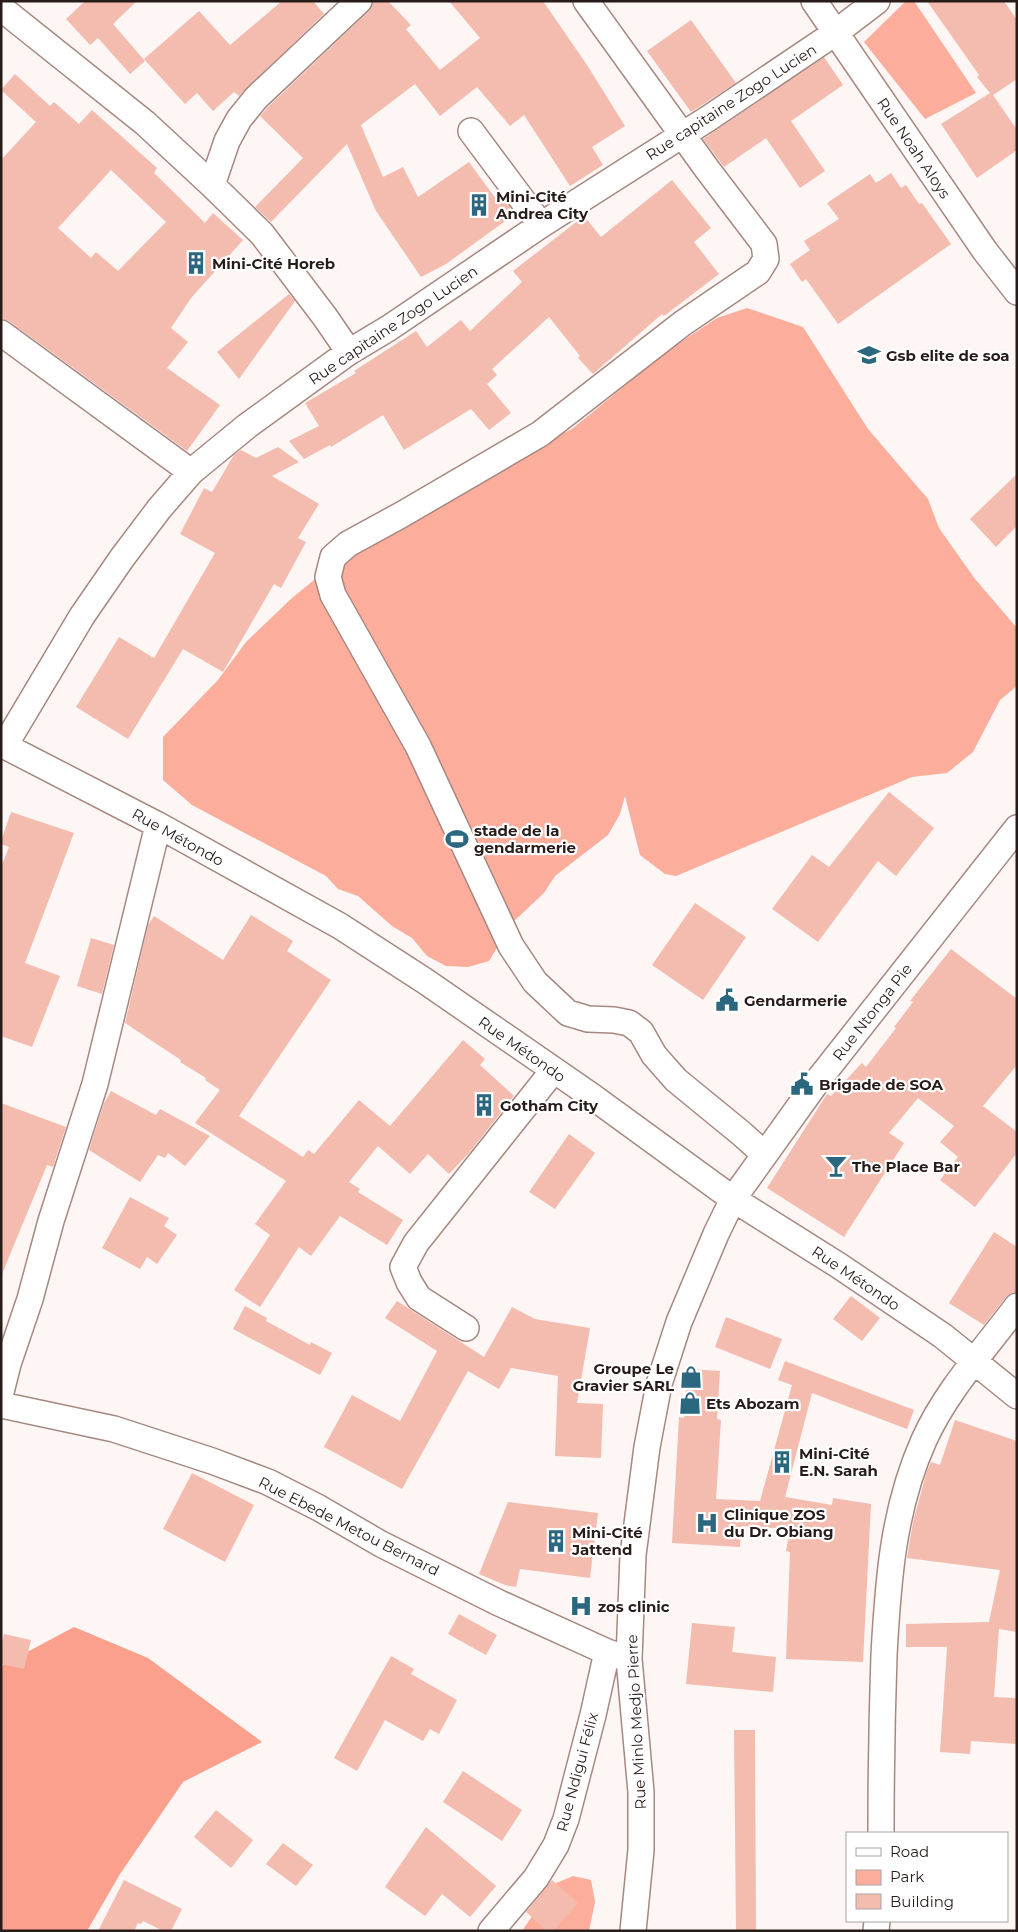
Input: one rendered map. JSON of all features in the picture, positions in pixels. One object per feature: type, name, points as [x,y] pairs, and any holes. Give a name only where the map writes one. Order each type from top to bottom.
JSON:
[{"type":"street","points":[[212,185],[227,141],[239,120],[256,98],[359,1]]},
{"type":"street","points":[[586,1],[764,244],[766,259],[758,272],[683,323],[540,434],[348,544],[333,558],[328,577],[333,595],[418,746],[511,946],[535,982],[568,1013],[588,1019],[629,1022],[640,1032],[654,1056],[676,1080],[764,1154]]},
{"type":"street","name":"Rue Noah Aloys","points":[[814,1],[985,251],[1017,292]]},
{"type":"street","name":"Rue capitaine Zogo Lucien","points":[[3,745],[82,616],[127,551],[159,509],[191,472],[247,426],[349,352],[389,328],[541,225],[836,33],[877,1]]},
{"type":"street","points":[[1,8],[145,123],[262,234],[325,316],[349,352]]},
{"type":"street","points":[[471,131],[541,225]]},
{"type":"street","points":[[1,333],[191,472]]},
{"type":"street","name":"Rue Métondo","points":[[3,745],[158,825],[348,931],[426,980],[553,1071],[593,1097],[733,1199],[838,1265],[942,1336],[1017,1396]]},
{"type":"street","points":[[1,1392],[8,1364],[30,1299],[50,1221],[95,1084],[158,825]]},
{"type":"street","name":"Rue Ntonga Pie","points":[[733,1199],[836,1057],[1017,828]]},
{"type":"street","points":[[466,1328],[419,1298],[409,1282],[403,1267],[416,1243],[553,1071]]},
{"type":"street","name":"Rue Minlo Medjo Pierre","points":[[634,1931],[641,1850],[640,1792],[618,1656],[647,1447],[659,1384],[679,1322],[733,1199]]},
{"type":"street","points":[[880,1832],[883,1760],[881,1724],[886,1615],[896,1529],[910,1476],[924,1440],[940,1409],[1017,1306]]},
{"type":"street","name":"Rue Ebede Metou Bernard","points":[[1,1405],[114,1429],[212,1461],[268,1482],[319,1508],[389,1548],[549,1627],[618,1656]]},
{"type":"street","name":"Rue Ndigui Félix","points":[[491,1931],[536,1878],[556,1845],[571,1800],[593,1715],[618,1656]]},
{"type":"green space","points":[[906,1],[914,1],[976,93],[925,119],[864,42]]},
{"type":"green space","points":[[747,308],[803,327],[868,429],[928,499],[939,528],[975,579],[1017,628],[1017,686],[1000,700],[973,752],[947,773],[912,777],[676,876],[665,874],[640,855],[625,796],[620,814],[608,835],[555,876],[544,893],[512,923],[489,961],[468,967],[446,966],[427,956],[412,938],[392,926],[358,896],[338,889],[326,876],[192,805],[163,780],[163,737],[218,680],[246,642],[292,598],[336,562],[360,535],[572,429],[666,352],[717,318]]},
{"type":"green space","points":[[573,1876],[591,1880],[595,1902],[589,1931],[522,1931],[554,1884]]},
{"type":"shaded area","points":[[74,1627],[148,1658],[262,1742],[183,1782],[120,1874],[87,1931],[1,1931],[1,1666]]},
{"type":"building","points":[[85,1],[137,1],[113,24],[145,61],[130,74],[98,38],[90,45],[66,19]]},
{"type":"building","points":[[282,1],[313,1],[324,14],[239,96],[234,92],[213,111],[197,93],[185,104],[144,59],[199,11],[230,45]]},
{"type":"building","points":[[373,1],[388,1],[411,25],[406,29],[440,70],[480,38],[449,1],[543,1],[587,65],[625,126],[592,147],[603,165],[570,186],[524,115],[510,126],[477,87],[440,116],[415,84],[361,125],[383,177],[403,167],[418,197],[469,162],[496,199],[501,195],[515,214],[446,264],[421,277],[376,211],[347,144],[271,222],[255,207],[303,158],[260,116],[369,11]]},
{"type":"building","points":[[927,1],[1004,1],[1017,20],[1017,79],[993,95],[1017,130],[1017,150],[977,178],[941,124],[990,93],[977,77],[979,75]]},
{"type":"building","points":[[691,20],[736,83],[691,112],[647,51]]},
{"type":"building","points":[[824,57],[843,85],[791,121],[825,171],[800,188],[766,138],[724,167],[703,139]]},
{"type":"building","points":[[15,74],[50,106],[54,102],[79,124],[92,110],[157,168],[154,173],[205,223],[213,213],[243,240],[191,298],[171,328],[188,342],[167,368],[220,405],[187,451],[9,321],[1,318],[1,160],[36,122],[1,90]],"holes":[[[111,170],[166,222],[118,271],[96,252],[91,258],[58,228]]]},
{"type":"building","points":[[891,173],[901,188],[906,185],[919,204],[922,203],[951,244],[838,324],[806,279],[802,282],[790,264],[810,250],[804,241],[839,219],[827,203],[870,174],[876,183]]},
{"type":"building","points":[[672,180],[711,228],[694,242],[719,274],[664,316],[662,314],[593,374],[578,358],[580,356],[549,317],[492,369],[497,375],[487,384],[511,413],[489,430],[471,409],[404,450],[383,415],[331,447],[330,445],[304,459],[289,441],[319,426],[305,403],[356,373],[354,371],[416,331],[427,347],[461,320],[470,331],[522,282],[513,271],[584,216],[601,237]]},
{"type":"building","points":[[289,294],[295,301],[239,379],[217,352]]},
{"type":"building","points":[[278,447],[299,462],[272,476],[319,504],[298,538],[306,542],[281,588],[274,584],[223,672],[183,649],[128,739],[76,707],[119,637],[154,658],[215,553],[180,534],[204,488],[212,492],[234,455],[241,450],[256,458]]},
{"type":"building","points":[[1017,474],[1017,526],[996,547],[970,519]]},
{"type":"building","points":[[889,792],[934,828],[896,876],[878,861],[818,942],[772,909],[812,855],[829,867]]},
{"type":"building","points":[[11,812],[74,833],[25,963],[60,976],[32,1047],[1,1036],[1,867],[9,847],[1,844],[1,841]]},
{"type":"building","points":[[695,903],[746,937],[703,1000],[652,965]]},
{"type":"building","points":[[251,915],[293,941],[287,951],[331,980],[239,1116],[303,1157],[308,1150],[314,1154],[359,1100],[390,1126],[463,1040],[485,1059],[480,1065],[514,1096],[469,1153],[449,1174],[428,1154],[410,1174],[378,1146],[349,1182],[360,1189],[358,1192],[403,1220],[387,1245],[340,1216],[311,1256],[299,1247],[260,1307],[234,1290],[270,1235],[255,1224],[286,1181],[195,1123],[220,1090],[205,1080],[206,1078],[180,1062],[181,1060],[125,1023],[148,925],[154,916],[223,960]]},
{"type":"building","points":[[91,938],[114,945],[102,994],[77,986]]},
{"type":"building","points":[[951,949],[1017,999],[1017,1065],[983,1106],[1017,1132],[1017,1153],[975,1207],[940,1180],[958,1157],[940,1142],[954,1126],[918,1098],[889,1133],[904,1143],[844,1237],[767,1188],[827,1094],[831,1096],[862,1063],[866,1067],[896,1028],[894,1027],[913,1002],[910,1001]]},
{"type":"building","points":[[111,1091],[156,1115],[160,1109],[210,1136],[185,1166],[168,1153],[165,1158],[158,1155],[140,1182],[89,1150],[104,1103]]},
{"type":"building","points":[[1,1103],[66,1127],[53,1167],[47,1165],[2,1274]]},
{"type":"building","points":[[569,1134],[595,1153],[555,1209],[529,1192]]},
{"type":"building","points":[[130,1197],[169,1218],[164,1226],[177,1235],[157,1264],[147,1257],[140,1269],[102,1248]]},
{"type":"building","points":[[994,1232],[1017,1247],[1017,1292],[1011,1293],[1006,1297],[984,1325],[949,1303]]},
{"type":"building","points":[[851,1296],[880,1318],[862,1341],[833,1319]]},
{"type":"building","points":[[397,1301],[484,1357],[512,1307],[535,1319],[590,1328],[577,1403],[603,1404],[601,1458],[555,1456],[558,1376],[511,1368],[499,1389],[468,1371],[402,1489],[324,1447],[352,1395],[400,1421],[437,1351],[385,1318]]},
{"type":"building","points":[[245,1306],[267,1318],[266,1321],[310,1345],[311,1342],[332,1353],[320,1375],[233,1329]]},
{"type":"building","points":[[726,1317],[782,1339],[770,1369],[715,1347]]},
{"type":"building","points":[[785,1361],[914,1410],[907,1429],[812,1393],[785,1497],[832,1505],[833,1498],[871,1504],[863,1662],[786,1659],[790,1552],[786,1551],[790,1529],[741,1526],[740,1547],[672,1543],[679,1417],[684,1418],[687,1369],[720,1371],[717,1419],[721,1420],[716,1499],[760,1501],[792,1385],[778,1380]]},
{"type":"building","points":[[955,1420],[1017,1441],[1017,1632],[999,1629],[994,1697],[1017,1698],[1017,1744],[971,1741],[970,1754],[940,1752],[947,1647],[906,1647],[906,1624],[989,1622],[1000,1570],[907,1558],[913,1522],[927,1471],[931,1462],[940,1465]]},
{"type":"building","points":[[192,1473],[254,1505],[225,1562],[163,1529]]},
{"type":"building","name":"Mini-Cité Jattend","points":[[508,1502],[598,1513],[590,1578],[520,1569],[516,1587],[505,1585],[479,1574]]},
{"type":"building","points":[[459,1614],[497,1635],[486,1655],[448,1634]]},
{"type":"building","points":[[692,1623],[735,1627],[732,1652],[776,1657],[773,1692],[686,1684]]},
{"type":"building","points":[[4,1634],[31,1640],[24,1669],[1,1664],[1,1646]]},
{"type":"building","points":[[391,1656],[414,1669],[411,1674],[457,1700],[439,1734],[430,1729],[423,1741],[385,1720],[357,1771],[334,1758]]},
{"type":"building","points":[[734,1730],[755,1730],[756,1931],[736,1931]]},
{"type":"building","points":[[463,1771],[522,1810],[502,1841],[443,1802]]},
{"type":"building","points":[[216,1810],[253,1840],[231,1868],[194,1837]]},
{"type":"building","points":[[426,1827],[496,1886],[470,1917],[442,1894],[425,1916],[385,1887]]},
{"type":"building","points":[[283,1843],[313,1865],[296,1886],[266,1864]]},
{"type":"building","points":[[124,1880],[182,1909],[171,1931],[163,1931],[143,1921],[141,1924],[138,1923],[134,1931],[98,1931]]},
{"type":"building","points":[[552,1880],[578,1903],[553,1931],[547,1931],[526,1912]]},
{"type":"place","name":"Mini-Cité Andrea City","points":[[479,205]]},
{"type":"place","name":"Mini-Cité Horeb","points":[[196,263]]},
{"type":"place","name":"Gsb elite de soa","points":[[869,355]]},
{"type":"place","name":"stade de la gendarmerie","points":[[457,839]]},
{"type":"place","name":"Gendarmerie","points":[[727,1000]]},
{"type":"place","name":"Brigade de SOA","points":[[802,1084]]},
{"type":"place","name":"Gotham City","points":[[484,1105]]},
{"type":"place","name":"The Place Bar","points":[[836,1166]]},
{"type":"place","name":"Groupe Le Gravier SARL","points":[[691,1377]]},
{"type":"place","name":"Ets Abozam","points":[[690,1403]]},
{"type":"place","name":"Mini-Cité E.N. Sarah","points":[[782,1462]]},
{"type":"place","name":"Clinique ZOS du Dr. Obiang","points":[[707,1523]]},
{"type":"place","name":"Mini-Cité Jattend","points":[[556,1541]]},
{"type":"place","name":"zos clinic","points":[[581,1606]]}]
